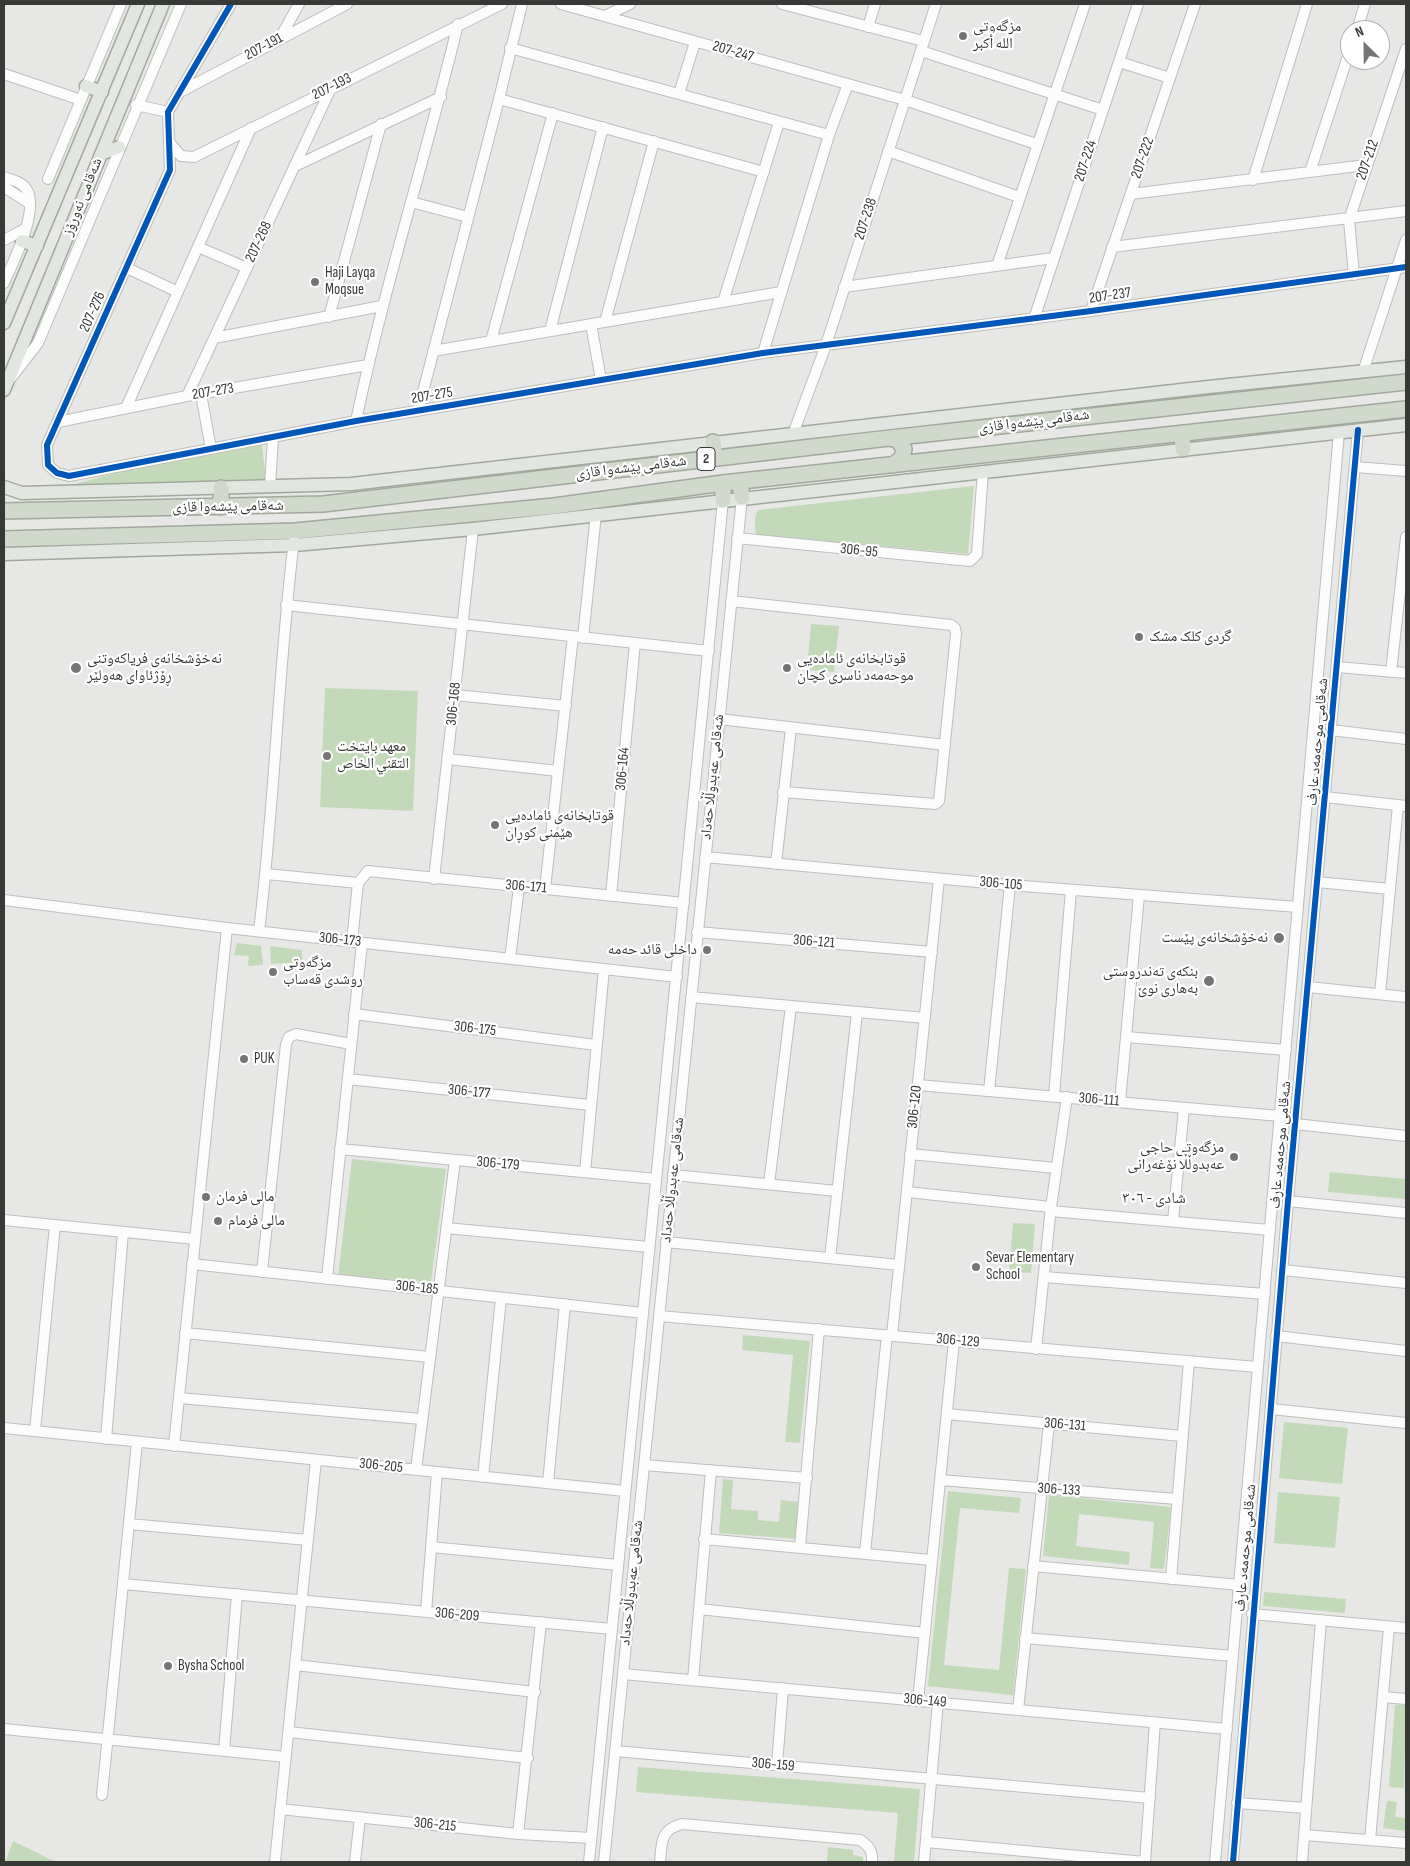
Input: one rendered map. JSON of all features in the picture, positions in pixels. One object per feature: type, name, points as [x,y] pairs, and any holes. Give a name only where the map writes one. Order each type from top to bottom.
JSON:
[{"type":"highway","name":"شەقامی پێشەوا قازی","points":[[4,511],[323,504],[939,432],[1103,406],[1208,394],[1406,382]]},
{"type":"highway","name":"شەقامی پێشەوا قازی","points":[[9,538],[294,538],[474,522],[723,483],[1406,408]]},
{"type":"highway","points":[[939,432],[932,437],[929,447],[933,455],[942,459]]},
{"type":"highway","points":[[1182,433],[1183,449]]},
{"type":"highway","points":[[889,438],[898,440],[904,450],[902,458],[893,465]]},
{"type":"highway","points":[[713,442],[715,458]]},
{"type":"highway","points":[[740,481],[742,497]]},
{"type":"highway","points":[[723,483],[723,500]]},
{"type":"highway","points":[[221,488],[221,507]]},
{"type":"highway","points":[[9,538],[9,554]]},
{"type":"main road","name":"شەقامی نەورۆز","points":[[4,323],[138,4]]},
{"type":"main road","name":"شەقامی نەورۆز","points":[[5,387],[163,4]]},
{"type":"main road","points":[[86,86],[102,92]]},
{"type":"main road","points":[[101,154],[119,147]]},
{"type":"main road","points":[[23,235],[37,246]]},
{"type":"main road","points":[[1208,394],[1406,367]]},
{"type":"main road","points":[[4,487],[22,493],[351,484],[713,442],[1103,406]]},
{"type":"main road","points":[[474,522],[596,514],[1406,425]]},
{"type":"main road","points":[[9,554],[294,538]]},
{"type":"street","points":[[48,179],[121,4]]},
{"type":"street","points":[[5,387],[38,343],[136,105],[181,4]]},
{"type":"street","points":[[168,140],[168,112],[231,4]]},
{"type":"street","points":[[280,38],[299,4]]},
{"type":"street","name":"207-191","points":[[181,92],[346,4]]},
{"type":"street","name":"207-193","points":[[168,140],[178,154],[190,158],[458,24],[502,4]]},
{"type":"street","points":[[418,411],[522,4]]},
{"type":"street","name":"207-247","points":[[561,4],[905,100],[1036,144]]},
{"type":"street","points":[[605,16],[630,4]]},
{"type":"street","points":[[782,4],[818,8],[1055,95],[1103,110]]},
{"type":"street","points":[[868,26],[875,4]]},
{"type":"street","name":"207-238","points":[[793,434],[826,345],[936,4]]},
{"type":"street","points":[[997,266],[1036,144],[1055,95],[1085,4]]},
{"type":"street","name":"207-224","points":[[1034,319],[1138,4]]},
{"type":"street","name":"207-222","points":[[1090,311],[1195,4]]},
{"type":"street","points":[[1253,180],[1307,4]]},
{"type":"street","points":[[1359,20],[1362,5]]},
{"type":"street","points":[[356,420],[382,306],[441,97],[458,24]]},
{"type":"street","points":[[679,94],[695,42]]},
{"type":"street","points":[[510,48],[829,134]]},
{"type":"street","name":"207-212","points":[[1354,275],[1349,220],[1366,166],[1404,65],[1406,49]]},
{"type":"street","points":[[1119,62],[1170,78]]},
{"type":"street","points":[[1310,172],[1343,70]]},
{"type":"street","points":[[4,74],[81,100]]},
{"type":"street","points":[[763,353],[829,134],[848,84]]},
{"type":"street","name":"207-268","points":[[186,396],[331,88]]},
{"type":"street","points":[[294,166],[441,97]]},
{"type":"street","points":[[499,99],[764,172]]},
{"type":"street","points":[[136,105],[168,112]]},
{"type":"street","points":[[491,341],[553,114]]},
{"type":"street","points":[[723,302],[779,122]]},
{"type":"street","points":[[329,316],[381,124]]},
{"type":"street","points":[[550,331],[603,127]]},
{"type":"street","points":[[126,408],[251,128]]},
{"type":"street","name":"207-276","points":[[48,465],[47,445],[170,170],[171,156],[168,140]]},
{"type":"street","points":[[605,322],[654,141]]},
{"type":"street","points":[[888,151],[1019,197]]},
{"type":"street","points":[[1130,194],[1366,166]]},
{"type":"street","points":[[4,177],[21,183],[27,189],[29,203],[23,235],[4,283]]},
{"type":"street","points":[[4,187],[29,203]]},
{"type":"street","points":[[411,202],[468,217]]},
{"type":"street","points":[[1112,247],[1349,220],[1406,211]]},
{"type":"street","points":[[4,240],[23,235]]},
{"type":"street","points":[[1363,372],[1402,268],[1406,240]]},
{"type":"street","points":[[198,247],[246,268]]},
{"type":"street","points":[[844,287],[1053,258]]},
{"type":"street","points":[[127,268],[178,292]]},
{"type":"street","name":"207-237","points":[[826,345],[1034,319],[1402,268]]},
{"type":"street","points":[[433,351],[781,292]]},
{"type":"street","points":[[214,338],[382,306]]},
{"type":"street","points":[[592,324],[601,380]]},
{"type":"street","name":"207-275","points":[[48,465],[57,473],[69,476],[273,438],[356,420],[763,353],[826,345]]},
{"type":"street","name":"207-273","points":[[58,422],[186,396],[368,365]]},
{"type":"street","points":[[200,394],[211,449]]},
{"type":"street","name":"شەقامی موحەمەد عارف","points":[[1233,1862],[1276,1336],[1358,430]]},
{"type":"street","name":"شەقامی موحەمەد عارف","points":[[1215,1862],[1339,432]]},
{"type":"street","points":[[270,487],[273,438]]},
{"type":"street","points":[[1338,454],[1341,447],[1348,444],[1354,447],[1357,455]]},
{"type":"street","points":[[1356,467],[1406,471]]},
{"type":"street","name":"306-95","points":[[737,538],[965,561],[973,560],[977,554],[983,471]]},
{"type":"street","name":"شەقامی عەبدوڵڵا حەداد","points":[[604,1862],[742,497]]},
{"type":"street","name":"شەقامی عەبدوڵڵا حەداد","points":[[590,1862],[624,1491],[723,500]]},
{"type":"street","points":[[545,889],[566,706],[596,514]]},
{"type":"street","name":"306-168","points":[[434,879],[474,522]]},
{"type":"street","points":[[1391,672],[1406,536]]},
{"type":"street","points":[[259,931],[266,874],[286,605],[294,538]]},
{"type":"street","points":[[731,602],[950,625],[955,628],[942,796],[935,804],[783,792]]},
{"type":"street","points":[[286,605],[709,651]]},
{"type":"street","name":"306-164","points":[[611,896],[635,643]]},
{"type":"street","points":[[1337,667],[1406,673]]},
{"type":"street","points":[[455,695],[566,706]]},
{"type":"street","points":[[719,719],[945,745]]},
{"type":"street","points":[[776,864],[790,728]]},
{"type":"street","points":[[1331,730],[1406,739]]},
{"type":"street","points":[[448,759],[558,771]]},
{"type":"street","points":[[1325,797],[1402,806],[1390,889],[1380,994]]},
{"type":"street","name":"306-105","points":[[705,857],[1010,885],[1298,907]]},
{"type":"street","name":"306-171","points":[[358,883],[368,871],[684,903]]},
{"type":"street","points":[[266,874],[358,883],[354,1014],[327,1279]]},
{"type":"street","name":"306-120","points":[[865,1552],[889,1335],[899,1265],[939,879]]},
{"type":"street","points":[[1317,882],[1390,889]]},
{"type":"street","points":[[989,1091],[1010,885]]},
{"type":"street","points":[[510,958],[519,887]]},
{"type":"street","points":[[1054,1096],[1071,890]]},
{"type":"street","points":[[1120,1102],[1138,895]]},
{"type":"street","name":"306-173","points":[[4,900],[227,928],[676,976]]},
{"type":"street","points":[[174,1446],[227,928]]},
{"type":"street","name":"306-121","points":[[697,932],[932,952]]},
{"type":"street","points":[[584,1172],[604,969]]},
{"type":"street","points":[[1308,987],[1406,997]]},
{"type":"street","points":[[691,997],[925,1018]]},
{"type":"street","points":[[769,1184],[791,1006]]},
{"type":"street","points":[[830,1258],[857,1012]]},
{"type":"street","name":"306-175","points":[[354,1014],[596,1045]]},
{"type":"street","points":[[671,1031],[687,1032]]},
{"type":"street","points":[[262,1272],[286,1044],[289,1037],[296,1034],[351,1044]]},
{"type":"street","points":[[1126,1037],[1286,1050]]},
{"type":"street","name":"306-177","points":[[348,1079],[590,1105]]},
{"type":"street","name":"306-111","points":[[918,1085],[1280,1116]]},
{"type":"street","points":[[1036,1349],[1050,1209],[1066,1097]]},
{"type":"street","points":[[1174,1222],[1184,1108]]},
{"type":"street","points":[[1295,1124],[1406,1136]]},
{"type":"street","name":"306-179","points":[[340,1149],[656,1179]]},
{"type":"street","points":[[910,1154],[1056,1168]]},
{"type":"street","points":[[416,1470],[455,1160]]},
{"type":"street","points":[[673,1174],[837,1191]]},
{"type":"street","points":[[1274,1191],[1289,1196],[1406,1213]]},
{"type":"street","points":[[906,1192],[1174,1222],[1270,1230]]},
{"type":"street","points":[[4,1220],[195,1239]]},
{"type":"street","points":[[35,1432],[56,1225]]},
{"type":"street","points":[[446,1228],[649,1247]]},
{"type":"street","points":[[106,1439],[123,1232]]},
{"type":"street","points":[[666,1242],[899,1265]]},
{"type":"street","name":"306-185","points":[[192,1264],[642,1313]]},
{"type":"street","points":[[1283,1270],[1406,1283]]},
{"type":"street","points":[[1044,1277],[1265,1294]]},
{"type":"street","points":[[483,1477],[502,1298]]},
{"type":"street","points":[[548,1483],[565,1304]]},
{"type":"street","name":"306-129","points":[[659,1316],[1257,1367]]},
{"type":"street","points":[[800,1547],[819,1329]]},
{"type":"street","points":[[186,1333],[430,1357]]},
{"type":"street","points":[[1276,1336],[1406,1351]]},
{"type":"street","points":[[918,1700],[954,1341]]},
{"type":"street","points":[[1171,1579],[1189,1361]]},
{"type":"street","points":[[179,1398],[422,1419]]},
{"type":"street","points":[[1270,1409],[1406,1423]]},
{"type":"street","name":"306-131","points":[[947,1414],[1182,1436]]},
{"type":"street","points":[[632,1416],[649,1418]]},
{"type":"street","points":[[1018,1710],[1049,1424]]},
{"type":"street","name":"306-205","points":[[4,1428],[624,1491]]},
{"type":"street","points":[[102,1795],[137,1442]]},
{"type":"street","points":[[275,1862],[316,1460]]},
{"type":"street","points":[[644,1465],[807,1478]]},
{"type":"street","points":[[693,1680],[704,1539],[712,1470]]},
{"type":"street","points":[[426,1612],[437,1472]]},
{"type":"street","name":"306-133","points":[[940,1480],[1177,1499]]},
{"type":"street","points":[[1246,1513],[1261,1514]]},
{"type":"street","points":[[129,1524],[308,1540]]},
{"type":"street","points":[[704,1539],[865,1552],[931,1560]]},
{"type":"street","points":[[431,1548],[618,1565]]},
{"type":"street","points":[[1033,1566],[1240,1585]]},
{"type":"street","name":"306-209","points":[[123,1584],[612,1629]]},
{"type":"street","points":[[224,1751],[237,1594]]},
{"type":"street","points":[[699,1609],[925,1633]]},
{"type":"street","points":[[1252,1614],[1406,1628]]},
{"type":"street","points":[[1302,1862],[1322,1620]]},
{"type":"street","points":[[518,1834],[528,1758],[541,1622]]},
{"type":"street","points":[[1370,1840],[1389,1626]]},
{"type":"street","points":[[1025,1638],[1233,1656]]},
{"type":"street","points":[[296,1665],[535,1692]]},
{"type":"street","name":"306-149","points":[[623,1674],[1227,1729]]},
{"type":"street","points":[[777,1765],[783,1688]]},
{"type":"street","points":[[1383,1696],[1406,1699]]},
{"type":"street","points":[[924,1862],[938,1702]]},
{"type":"street","points":[[926,1842],[1145,1862],[1155,1722]]},
{"type":"street","points":[[4,1729],[286,1757]]},
{"type":"street","points":[[289,1732],[528,1758]]},
{"type":"street","name":"306-159","points":[[615,1751],[1150,1798]]},
{"type":"street","points":[[597,1787],[611,1789]]},
{"type":"street","points":[[1238,1803],[1306,1808]]},
{"type":"street","name":"306-215","points":[[280,1809],[518,1834],[591,1838]]},
{"type":"street","points":[[355,1862],[360,1817]]},
{"type":"street","points":[[660,1862],[662,1838],[672,1827],[682,1824],[860,1840],[868,1845],[872,1851],[872,1862]]},
{"type":"street","points":[[1304,1835],[1406,1843]]},
{"type":"green space","points":[[262,445],[266,481],[72,485],[115,473]]},
{"type":"green space","points":[[974,486],[968,554],[757,535],[755,529],[755,519],[758,510]]},
{"type":"green space","points":[[811,624],[839,626],[834,672],[807,670]]},
{"type":"green space","points":[[325,688],[418,691],[413,811],[320,807]]},
{"type":"green space","points":[[237,943],[261,946],[263,965],[248,966],[249,956],[234,955]]},
{"type":"green space","points":[[270,946],[302,950],[302,962],[271,964]]},
{"type":"green space","points":[[352,1159],[446,1169],[431,1282],[338,1276]]},
{"type":"green space","points":[[1330,1172],[1406,1179],[1406,1199],[1328,1192]]},
{"type":"green space","points":[[1013,1223],[1035,1224],[1031,1273],[1009,1272]]},
{"type":"green space","points":[[743,1335],[810,1341],[800,1443],[785,1442],[793,1355],[742,1350]]},
{"type":"green space","points":[[1284,1422],[1348,1428],[1342,1484],[1279,1478]]},
{"type":"green space","points":[[723,1479],[733,1480],[731,1509],[758,1511],[758,1520],[779,1522],[781,1500],[800,1502],[797,1539],[719,1533]]},
{"type":"green space","points":[[948,1491],[1021,1498],[1019,1513],[960,1508],[944,1665],[999,1670],[1009,1568],[1026,1569],[1013,1695],[928,1686]]},
{"type":"green space","points":[[1278,1492],[1340,1497],[1335,1548],[1274,1543]]},
{"type":"green space","points":[[1049,1495],[1171,1507],[1164,1569],[1150,1568],[1154,1522],[1079,1514],[1076,1546],[1130,1552],[1129,1565],[1043,1556]]},
{"type":"green space","points":[[1264,1592],[1346,1599],[1345,1613],[1263,1606]]},
{"type":"green space","points":[[1395,1705],[1406,1705],[1404,1788],[1389,1787]]},
{"type":"green space","points":[[638,1767],[920,1789],[914,1862],[894,1862],[898,1813],[636,1792]]},
{"type":"green space","points":[[1387,1801],[1397,1802],[1395,1817],[1406,1818],[1406,1831],[1383,1828]]},
{"type":"green space","points":[[13,1841],[56,1862],[5,1862]]},
{"type":"green space","points":[[828,1847],[853,1850],[853,1855],[863,1857],[863,1862],[827,1861]]},
{"type":"cycle path","points":[[231,4],[168,112],[170,170],[47,445],[48,465],[57,473],[69,476],[356,421],[763,353],[1091,311],[1406,267]]},
{"type":"cycle path","points":[[1233,1862],[1288,1201],[1358,430]]},
{"type":"place","name":"مزگەوتی الله أكبر","points":[[963,36]]},
{"type":"place","name":"Haji Layqa Moqsue","points":[[315,282]]},
{"type":"place","name":"گردی کلک مشک","points":[[1139,637]]},
{"type":"place","name":"نەخۆشخانەی فریاکەوتنی ڕۆژئاوای هەولێر","points":[[76,668]]},
{"type":"place","name":"قوتابخانەی ئامادەیی موحەمەد ناسری کچان","points":[[787,668]]},
{"type":"place","name":"معهد بايتخت التقني الخاص","points":[[327,756]]},
{"type":"place","name":"قوتابخانەی ئامادەیی هێمنی کوڕان","points":[[495,825]]},
{"type":"place","name":"نەخۆشخانەی پێست","points":[[1279,938]]},
{"type":"place","name":"داخلی قائد حەمە","points":[[707,950]]},
{"type":"place","name":"مزگەوتی روشدی قەساب","points":[[273,972]]},
{"type":"place","name":"بنکەی تەندروستی بەهاری نوێ","points":[[1209,981]]},
{"type":"place","name":"PUK","points":[[244,1059]]},
{"type":"place","name":"مزگەوتی حاجی عەبدوڵڵا نۆغەرانی","points":[[1234,1157]]},
{"type":"place","name":"مالى فرمان","points":[[206,1197]]},
{"type":"place","name":"مالى فرمام","points":[[218,1221]]},
{"type":"place","name":"Sevar Elementary School","points":[[976,1267]]},
{"type":"place","name":"Bysha School","points":[[168,1666]]},
{"type":"district","name":"شادی - ٣٠٦","points":[[1154,1199]]}]
